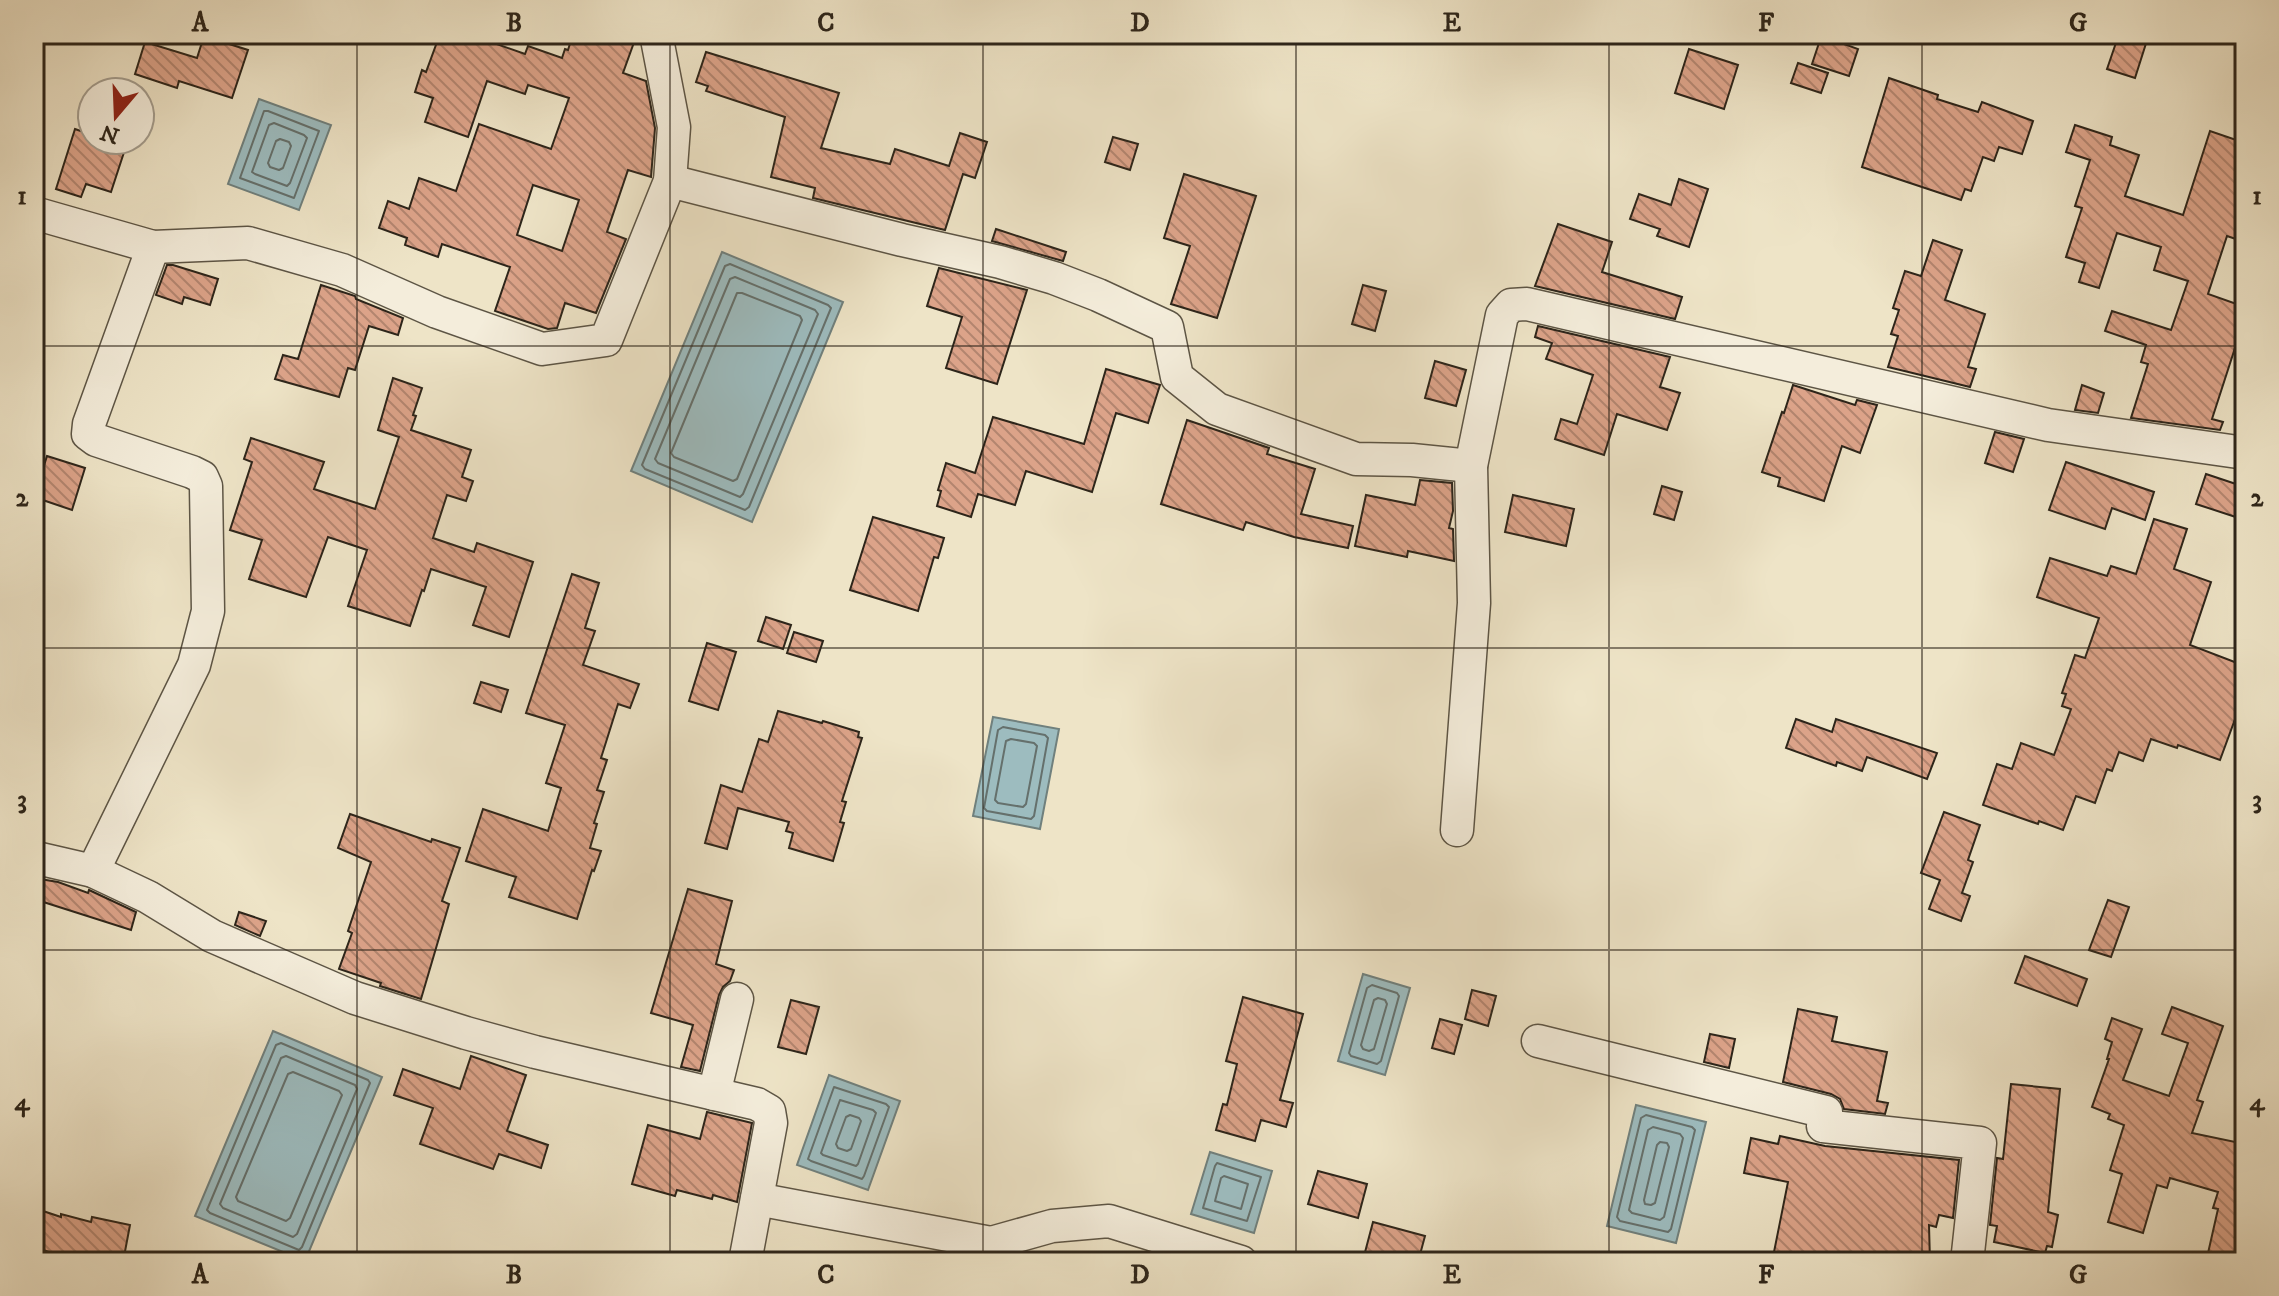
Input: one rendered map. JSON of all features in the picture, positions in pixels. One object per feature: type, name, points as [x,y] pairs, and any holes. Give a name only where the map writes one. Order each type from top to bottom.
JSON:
[{"type":"street","points":[[34,213],[153,247],[248,243],[342,270],[437,312],[542,349],[606,340],[670,181],[674,127],[656,34]]},
{"type":"street","points":[[670,181],[1054,278],[1167,327],[1177,377],[1217,409],[1356,459],[1412,460],[1471,466]]},
{"type":"street","points":[[93,871],[194,665],[208,611],[206,486],[202,477],[96,440],[88,434],[153,247]]},
{"type":"street","points":[[1457,830],[1474,603],[1471,466],[1502,315],[1511,305],[1527,304],[2048,425],[2245,453]]},
{"type":"street","points":[[34,861],[41,859],[93,871],[148,897],[212,936],[355,998],[521,1048],[757,1104],[769,1111],[771,1123],[745,1262]]},
{"type":"street","points":[[714,1094],[737,999]]},
{"type":"street","points":[[1538,1041],[1826,1112],[1823,1126],[1980,1143],[1967,1262]]},
{"type":"street","points":[[757,1199],[991,1243],[1052,1226],[1109,1221],[1241,1262]]},
{"type":"water","points":[[259,99],[331,125],[299,210],[228,184]]},
{"type":"water","points":[[722,252],[843,302],[752,522],[631,471]]},
{"type":"water","points":[[993,717],[1059,729],[1040,829],[973,816]]},
{"type":"water","points":[[1363,974],[1410,988],[1385,1075],[1338,1061]]},
{"type":"water","points":[[273,1031],[382,1077],[305,1261],[195,1216]]},
{"type":"water","points":[[829,1075],[900,1101],[868,1190],[797,1165]]},
{"type":"water","points":[[1636,1105],[1706,1122],[1676,1243],[1607,1226]]},
{"type":"water","points":[[1210,1152],[1272,1171],[1254,1233],[1191,1214]]},
{"type":"building","points":[[440,34],[468,34],[525,54],[528,46],[562,58],[573,34],[637,34],[623,73],[646,81],[655,128],[651,177],[628,170],[607,232],[626,239],[596,313],[565,303],[557,328],[548,329],[495,311],[510,267],[442,244],[438,257],[405,245],[407,238],[379,228],[388,201],[409,209],[419,178],[456,191],[479,124],[551,149],[569,98],[528,85],[525,94],[487,81],[468,137],[425,122],[433,98],[415,92],[422,70],[426,72]],"holes":[[[533,185],[579,200],[562,251],[517,235]]]},
{"type":"building","points":[[1822,34],[1843,38],[1841,43],[1858,49],[1849,76],[1812,64]]},
{"type":"building","points":[[2119,34],[2149,34],[2135,78],[2107,69]]},
{"type":"building","points":[[204,36],[248,50],[232,98],[179,81],[177,88],[156,81],[156,76],[135,74],[145,42],[197,58]]},
{"type":"building","points":[[1689,49],[1738,65],[1724,109],[1675,93]]},
{"type":"building","points":[[706,52],[839,93],[821,148],[890,164],[895,149],[949,166],[960,133],[987,142],[975,178],[963,174],[945,230],[813,198],[815,188],[771,177],[785,117],[706,91],[708,86],[696,82]]},
{"type":"building","points":[[1798,63],[1828,73],[1821,93],[1791,83]]},
{"type":"building","points":[[1889,78],[1938,95],[1937,99],[1978,112],[1982,102],[2033,121],[2022,154],[1999,147],[1994,161],[1983,157],[1971,191],[1965,189],[1961,200],[1862,167]]},
{"type":"building","points":[[2075,125],[2112,137],[2110,145],[2139,155],[2125,196],[2183,215],[2210,131],[2245,143],[2245,242],[2227,236],[2208,294],[2245,307],[2245,317],[2212,419],[2223,422],[2220,430],[2131,418],[2148,364],[2141,362],[2146,345],[2105,331],[2112,311],[2171,330],[2188,281],[2154,270],[2161,247],[2117,233],[2099,288],[2079,282],[2085,263],[2066,257],[2082,208],[2075,206],[2090,160],[2066,152]]},
{"type":"building","points":[[75,129],[76,156],[123,156],[111,192],[86,184],[81,197],[56,189]]},
{"type":"building","points":[[1113,137],[1138,144],[1130,170],[1105,162]]},
{"type":"building","points":[[1184,174],[1256,196],[1217,318],[1171,304],[1190,246],[1164,238]]},
{"type":"building","points":[[1679,179],[1708,189],[1689,247],[1657,236],[1660,229],[1630,219],[1639,194],[1671,205]]},
{"type":"building","points":[[1558,224],[1612,242],[1602,272],[1682,297],[1675,319],[1535,286]]},
{"type":"building","points":[[996,229],[1066,252],[1063,261],[992,241]]},
{"type":"building","points":[[1933,240],[1962,250],[1945,300],[1985,314],[1968,367],[1976,369],[1970,387],[1888,367],[1898,336],[1891,334],[1899,310],[1893,308],[1905,271],[1921,276]]},
{"type":"building","points":[[167,265],[218,279],[210,305],[184,297],[182,304],[156,295]]},
{"type":"building","points":[[939,268],[1027,290],[997,384],[946,368],[962,317],[927,306]]},
{"type":"building","points":[[321,285],[355,296],[403,318],[398,335],[369,326],[355,370],[348,368],[339,397],[275,379],[283,355],[298,359]]},
{"type":"building","points":[[1363,285],[1386,291],[1375,331],[1352,324]]},
{"type":"building","points":[[1538,326],[1670,357],[1660,387],[1680,393],[1667,430],[1617,414],[1604,455],[1555,439],[1561,419],[1577,424],[1593,375],[1546,359],[1552,343],[1535,337]]},
{"type":"building","points":[[1435,361],[1466,370],[1456,406],[1425,398]]},
{"type":"building","points":[[1106,369],[1160,385],[1148,423],[1116,413],[1092,492],[1026,471],[1015,505],[978,494],[971,517],[937,506],[946,463],[975,473],[993,417],[1084,444]]},
{"type":"building","points":[[393,378],[422,388],[411,430],[471,450],[462,477],[473,481],[466,501],[447,495],[433,538],[474,552],[477,543],[533,562],[509,637],[473,625],[486,587],[431,569],[410,626],[348,606],[367,550],[328,537],[306,597],[249,579],[262,540],[230,530],[252,462],[244,459],[251,438],[324,462],[314,489],[375,509],[399,437],[378,430]]},
{"type":"building","points":[[1793,385],[1855,405],[1857,400],[1877,405],[1860,453],[1842,446],[1824,501],[1778,486],[1780,478],[1762,472]]},
{"type":"building","points":[[2082,385],[2104,393],[2098,413],[2075,410]]},
{"type":"building","points":[[1187,420],[1269,448],[1267,454],[1315,469],[1301,514],[1353,526],[1348,548],[1294,537],[1246,522],[1243,530],[1161,504]]},
{"type":"building","points":[[1995,432],[2024,439],[2013,472],[1985,463]]},
{"type":"building","points":[[47,456],[85,468],[72,510],[34,497]]},
{"type":"building","points":[[2066,462],[2154,492],[2145,520],[2112,508],[2105,529],[2049,510]]},
{"type":"building","points":[[2206,474],[2245,487],[2245,520],[2196,504]]},
{"type":"building","points":[[1420,480],[1452,483],[1453,511],[1449,528],[1453,529],[1454,561],[1408,551],[1407,557],[1355,546],[1366,495],[1415,505]]},
{"type":"building","points":[[1662,486],[1682,492],[1674,520],[1654,514]]},
{"type":"building","points":[[1513,495],[1574,509],[1566,546],[1505,532]]},
{"type":"building","points":[[873,517],[944,538],[938,558],[934,557],[918,611],[850,590]]},
{"type":"building","points":[[2154,519],[2187,529],[2174,569],[2211,582],[2190,645],[2245,666],[2245,704],[2241,703],[2220,760],[2151,739],[2143,761],[2119,752],[2112,771],[2107,769],[2095,803],[2076,796],[2063,830],[1983,805],[1997,764],[2012,769],[2021,743],[2054,755],[2071,709],[2062,706],[2066,694],[2062,693],[2075,655],[2085,658],[2099,618],[2037,597],[2050,558],[2107,576],[2111,566],[2136,574]]},
{"type":"building","points":[[572,574],[599,583],[585,628],[595,631],[583,665],[639,684],[630,708],[618,704],[601,758],[607,760],[597,790],[604,792],[590,848],[601,851],[577,919],[509,897],[516,877],[466,861],[483,809],[548,831],[561,788],[546,783],[565,725],[526,713]]},
{"type":"building","points":[[766,617],[791,625],[783,649],[758,641]]},
{"type":"building","points":[[794,632],[823,641],[816,662],[787,653]]},
{"type":"building","points":[[707,643],[736,652],[718,710],[689,701]]},
{"type":"building","points":[[481,682],[508,690],[501,712],[474,703]]},
{"type":"building","points":[[778,711],[859,732],[858,737],[862,738],[842,801],[846,802],[840,822],[844,823],[833,861],[789,848],[793,833],[786,831],[789,822],[738,808],[727,849],[705,843],[721,785],[742,792],[759,739],[768,742]]},
{"type":"building","points":[[1796,719],[1832,732],[1836,719],[1937,753],[1927,779],[1867,757],[1862,771],[1837,762],[1836,766],[1786,748]]},
{"type":"building","points":[[1944,812],[1980,825],[1968,860],[1973,862],[1962,893],[1970,896],[1961,921],[1929,909],[1940,880],[1921,873]]},
{"type":"building","points":[[350,814],[431,842],[432,839],[460,848],[442,901],[449,904],[421,999],[339,969],[371,862],[338,848]]},
{"type":"building","points":[[40,879],[88,893],[89,890],[136,912],[131,930],[34,899]]},
{"type":"building","points":[[688,889],[732,901],[716,964],[734,970],[719,995],[700,1071],[681,1067],[693,1025],[651,1013]]},
{"type":"building","points":[[2108,900],[2129,907],[2111,957],[2089,950]]},
{"type":"building","points":[[239,912],[266,921],[260,936],[235,925]]},
{"type":"building","points":[[2025,956],[2087,979],[2077,1006],[2015,983]]},
{"type":"building","points":[[1472,990],[1496,996],[1488,1026],[1465,1019]]},
{"type":"building","points":[[1243,997],[1303,1014],[1280,1100],[1293,1103],[1286,1127],[1261,1120],[1255,1141],[1216,1130],[1223,1104],[1227,1105],[1237,1064],[1226,1061]]},
{"type":"building","points":[[791,1000],[819,1007],[806,1054],[778,1047]]},
{"type":"building","points":[[2172,1007],[2223,1026],[2197,1100],[2203,1102],[2192,1133],[2245,1144],[2245,1203],[2235,1237],[2244,1239],[2239,1262],[2206,1262],[2218,1209],[2213,1208],[2218,1192],[2170,1178],[2167,1188],[2157,1185],[2143,1233],[2108,1222],[2122,1174],[2110,1170],[2124,1125],[2108,1119],[2110,1114],[2092,1107],[2109,1059],[2112,1042],[2105,1039],[2112,1018],[2142,1029],[2123,1080],[2169,1096],[2188,1043],[2162,1034]]},
{"type":"building","points":[[1798,1009],[1837,1017],[1832,1041],[1887,1052],[1877,1101],[1888,1103],[1885,1114],[1844,1109],[1840,1099],[1831,1094],[1783,1082]]},
{"type":"building","points":[[1440,1019],[1462,1025],[1454,1054],[1432,1048]]},
{"type":"building","points":[[1710,1034],[1735,1039],[1729,1068],[1704,1062]]},
{"type":"building","points":[[471,1056],[526,1075],[507,1131],[548,1145],[541,1168],[499,1154],[493,1169],[420,1144],[433,1108],[394,1095],[403,1069],[460,1089]]},
{"type":"building","points":[[2011,1084],[2060,1089],[2048,1212],[2058,1215],[2052,1247],[2047,1246],[2045,1253],[1994,1242],[1997,1226],[1990,1225],[1997,1158],[2003,1159]]},
{"type":"building","points":[[707,1112],[752,1123],[737,1202],[677,1190],[675,1196],[632,1184],[648,1125],[700,1139]]},
{"type":"building","points":[[1780,1136],[1825,1146],[1959,1160],[1953,1218],[1939,1215],[1936,1227],[1929,1225],[1930,1262],[1797,1262],[1773,1257],[1788,1182],[1744,1173],[1751,1138],[1778,1144]]},
{"type":"building","points":[[1318,1171],[1367,1184],[1358,1218],[1308,1204]]},
{"type":"building","points":[[34,1208],[61,1217],[61,1214],[91,1222],[92,1217],[130,1225],[123,1262],[79,1262],[51,1256],[52,1253],[34,1247]]},
{"type":"building","points":[[1373,1222],[1425,1236],[1418,1262],[1386,1262],[1364,1256]]}]
